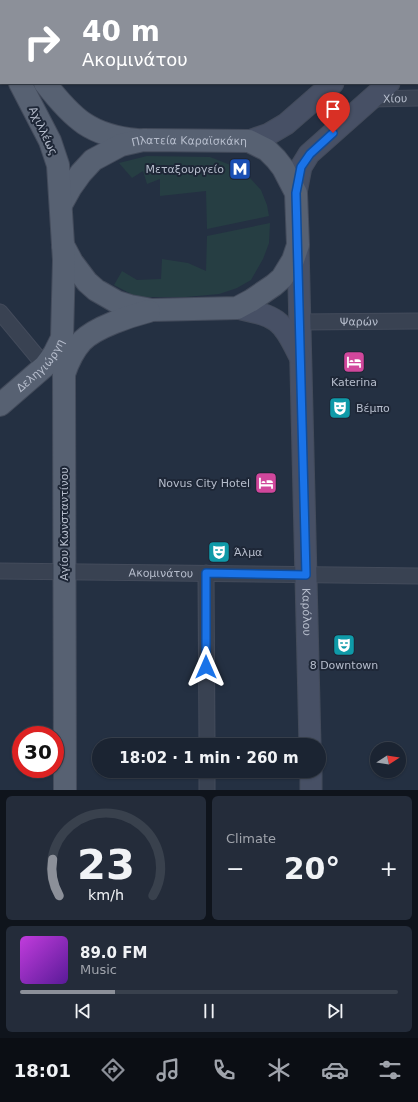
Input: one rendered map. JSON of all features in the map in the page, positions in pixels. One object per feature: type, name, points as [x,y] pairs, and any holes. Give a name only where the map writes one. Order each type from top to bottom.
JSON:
[{"type":"main road","name":"Αχιλλέως","points":[[21,84],[50,141],[58,165],[61,206]]},
{"type":"main road","points":[[46,84],[67,110],[85,125],[102,133],[121,138],[143,140]]},
{"type":"main road","points":[[249,141],[269,134],[286,124],[332,84]]},
{"type":"main road","points":[[296,193],[301,167],[310,154],[388,84]]},
{"type":"main road","name":"Πλατεία Καραϊσκάκη","points":[[143,140],[249,141],[267,150],[283,168],[296,193],[298,245],[293,260],[282,278],[265,292],[237,308],[152,310],[117,302],[96,290],[79,273],[63,245],[61,206],[71,187],[93,160],[121,145],[143,140]]},
{"type":"main road","name":"Δεληγιώργη","points":[[0,405],[45,366],[54,354],[62,338],[64,292],[63,245]]},
{"type":"main road","name":"Καρόλου","points":[[298,245],[310,738]]},
{"type":"main road","name":"Καρόλου","points":[[237,308],[262,314],[278,321],[290,336],[300,358]]},
{"type":"main road","name":"Αγίου Κωνσταντίνου","points":[[65,790],[64,374],[68,362],[83,340],[95,332],[129,316],[152,310]]},
{"type":"main road","points":[[311,778],[311,790]]},
{"type":"street","name":"Χίου","points":[[372,99],[418,98]]},
{"type":"street","points":[[0,312],[45,366]]},
{"type":"street","name":"Ψαρών","points":[[300,322],[418,321]]},
{"type":"street","name":"Ακομινάτου","points":[[0,571],[418,576]]},
{"type":"street","points":[[206,573],[207,738]]},
{"type":"street","points":[[207,778],[207,790]]},
{"type":"green space","points":[[147,156],[210,157],[233,166],[249,177],[261,190],[267,205],[269,216],[207,229],[206,191],[160,196],[160,179],[147,184],[143,171],[132,178],[119,163]]},
{"type":"green space","points":[[270,223],[269,243],[263,259],[251,280],[237,288],[219,294],[186,297],[142,297],[133,295],[114,285],[122,271],[137,280],[161,279],[162,259],[188,263],[206,271],[207,236]]},
{"type":"place","name":"Μεταξουργείο","points":[[240,169]]},
{"type":"place","name":"Katerina","points":[[354,362]]},
{"type":"place","name":"Βέμπο","points":[[340,408]]},
{"type":"place","name":"Novus City Hotel","points":[[266,483]]},
{"type":"place","name":"Άλμα","points":[[219,552]]},
{"type":"place","name":"8 Downtown","points":[[344,645]]},
{"type":"route","points":[[206,667],[206,573],[306,575],[296,193],[301,167],[310,154],[333,133]]}]
